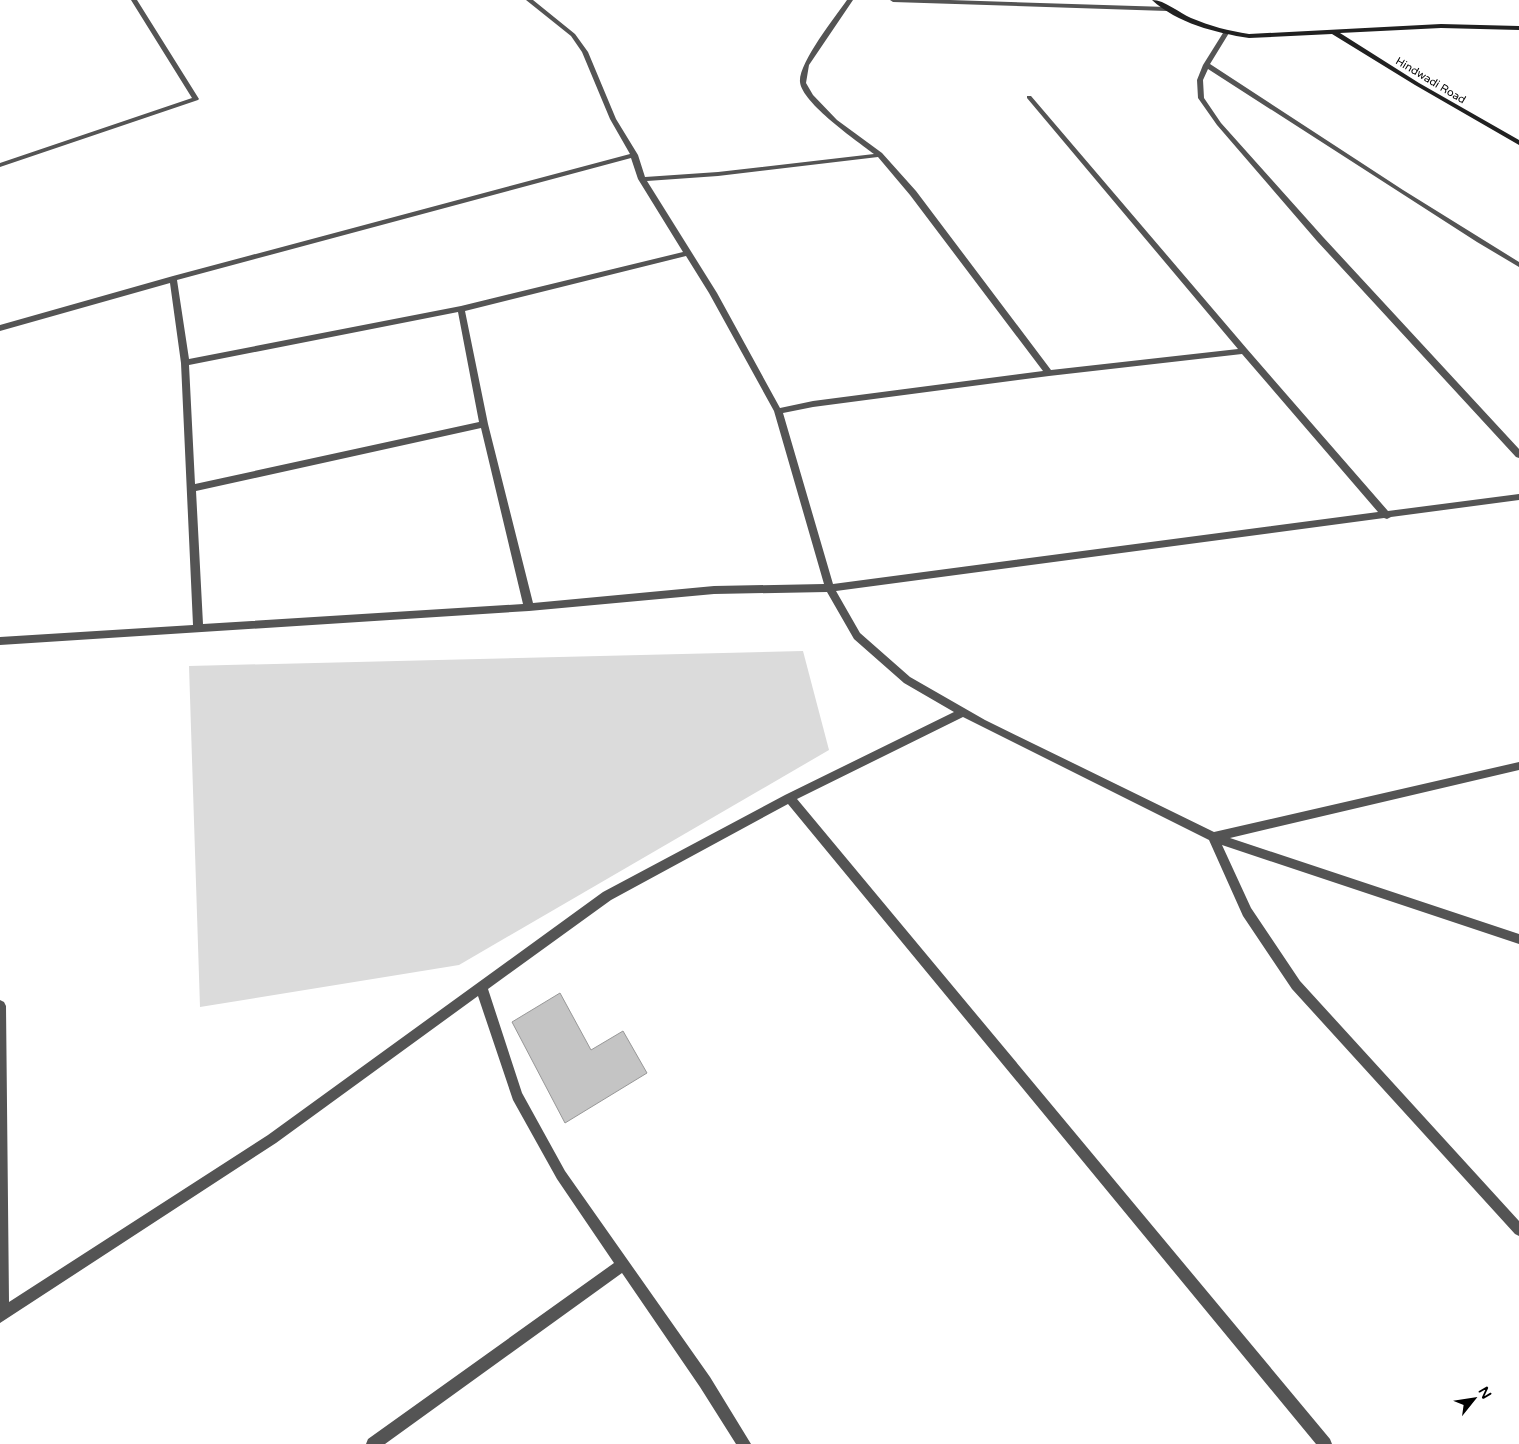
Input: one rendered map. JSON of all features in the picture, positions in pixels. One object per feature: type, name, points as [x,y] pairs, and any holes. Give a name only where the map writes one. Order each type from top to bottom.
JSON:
[{"type":"street","points":[[0,165],[196,99],[134,0]]},
{"type":"street","points":[[529,0],[573,35],[585,52],[613,119],[634,155],[642,179],[713,293],[778,411],[830,588],[857,636],[907,680],[962,712],[1213,837],[1519,939]]},
{"type":"street","points":[[850,0],[806,66],[803,82],[810,96],[835,121],[880,155],[912,193],[1049,373]]},
{"type":"street","points":[[893,0],[1168,9]]},
{"type":"street","points":[[1155,0],[1168,9],[1226,33],[1249,36],[1441,26],[1519,28]]},
{"type":"street","points":[[1226,33],[1206,65],[1200,80],[1201,98],[1219,124],[1320,239],[1519,455]]},
{"type":"street","name":"Hindwadi Road","points":[[1335,33],[1417,84],[1519,143]]},
{"type":"street","points":[[1206,65],[1411,199],[1519,265]]},
{"type":"street","points":[[1029,97],[1244,351],[1387,516]]},
{"type":"street","points":[[0,328],[173,279],[634,155]]},
{"type":"street","points":[[642,179],[718,174],[880,155]]},
{"type":"street","points":[[185,363],[461,309],[688,253]]},
{"type":"street","points":[[173,279],[185,363],[198,628]]},
{"type":"street","points":[[461,309],[484,424],[529,607]]},
{"type":"street","points":[[778,411],[813,404],[1049,373],[1244,351]]},
{"type":"street","points":[[192,488],[484,424]]},
{"type":"street","points":[[0,641],[306,623],[529,607],[714,590],[830,588],[1387,516],[1519,497]]},
{"type":"street","points":[[2,1315],[272,1139],[608,896],[789,798],[962,712]]},
{"type":"street","points":[[1213,837],[1519,766]]},
{"type":"street","points":[[789,798],[1325,1444]]},
{"type":"street","points":[[1213,837],[1247,912],[1296,985],[1519,1230]]},
{"type":"street","points":[[481,988],[517,1096],[561,1175],[705,1382],[744,1444]]},
{"type":"street","points":[[0,1006],[2,1315]]},
{"type":"street","points":[[373,1444],[622,1264]]},
{"type":"shaded area","points":[[803,651],[829,750],[459,965],[200,1007],[189,666]]},
{"type":"building","points":[[560,993],[591,1050],[623,1031],[647,1073],[565,1123],[512,1022]]}]
